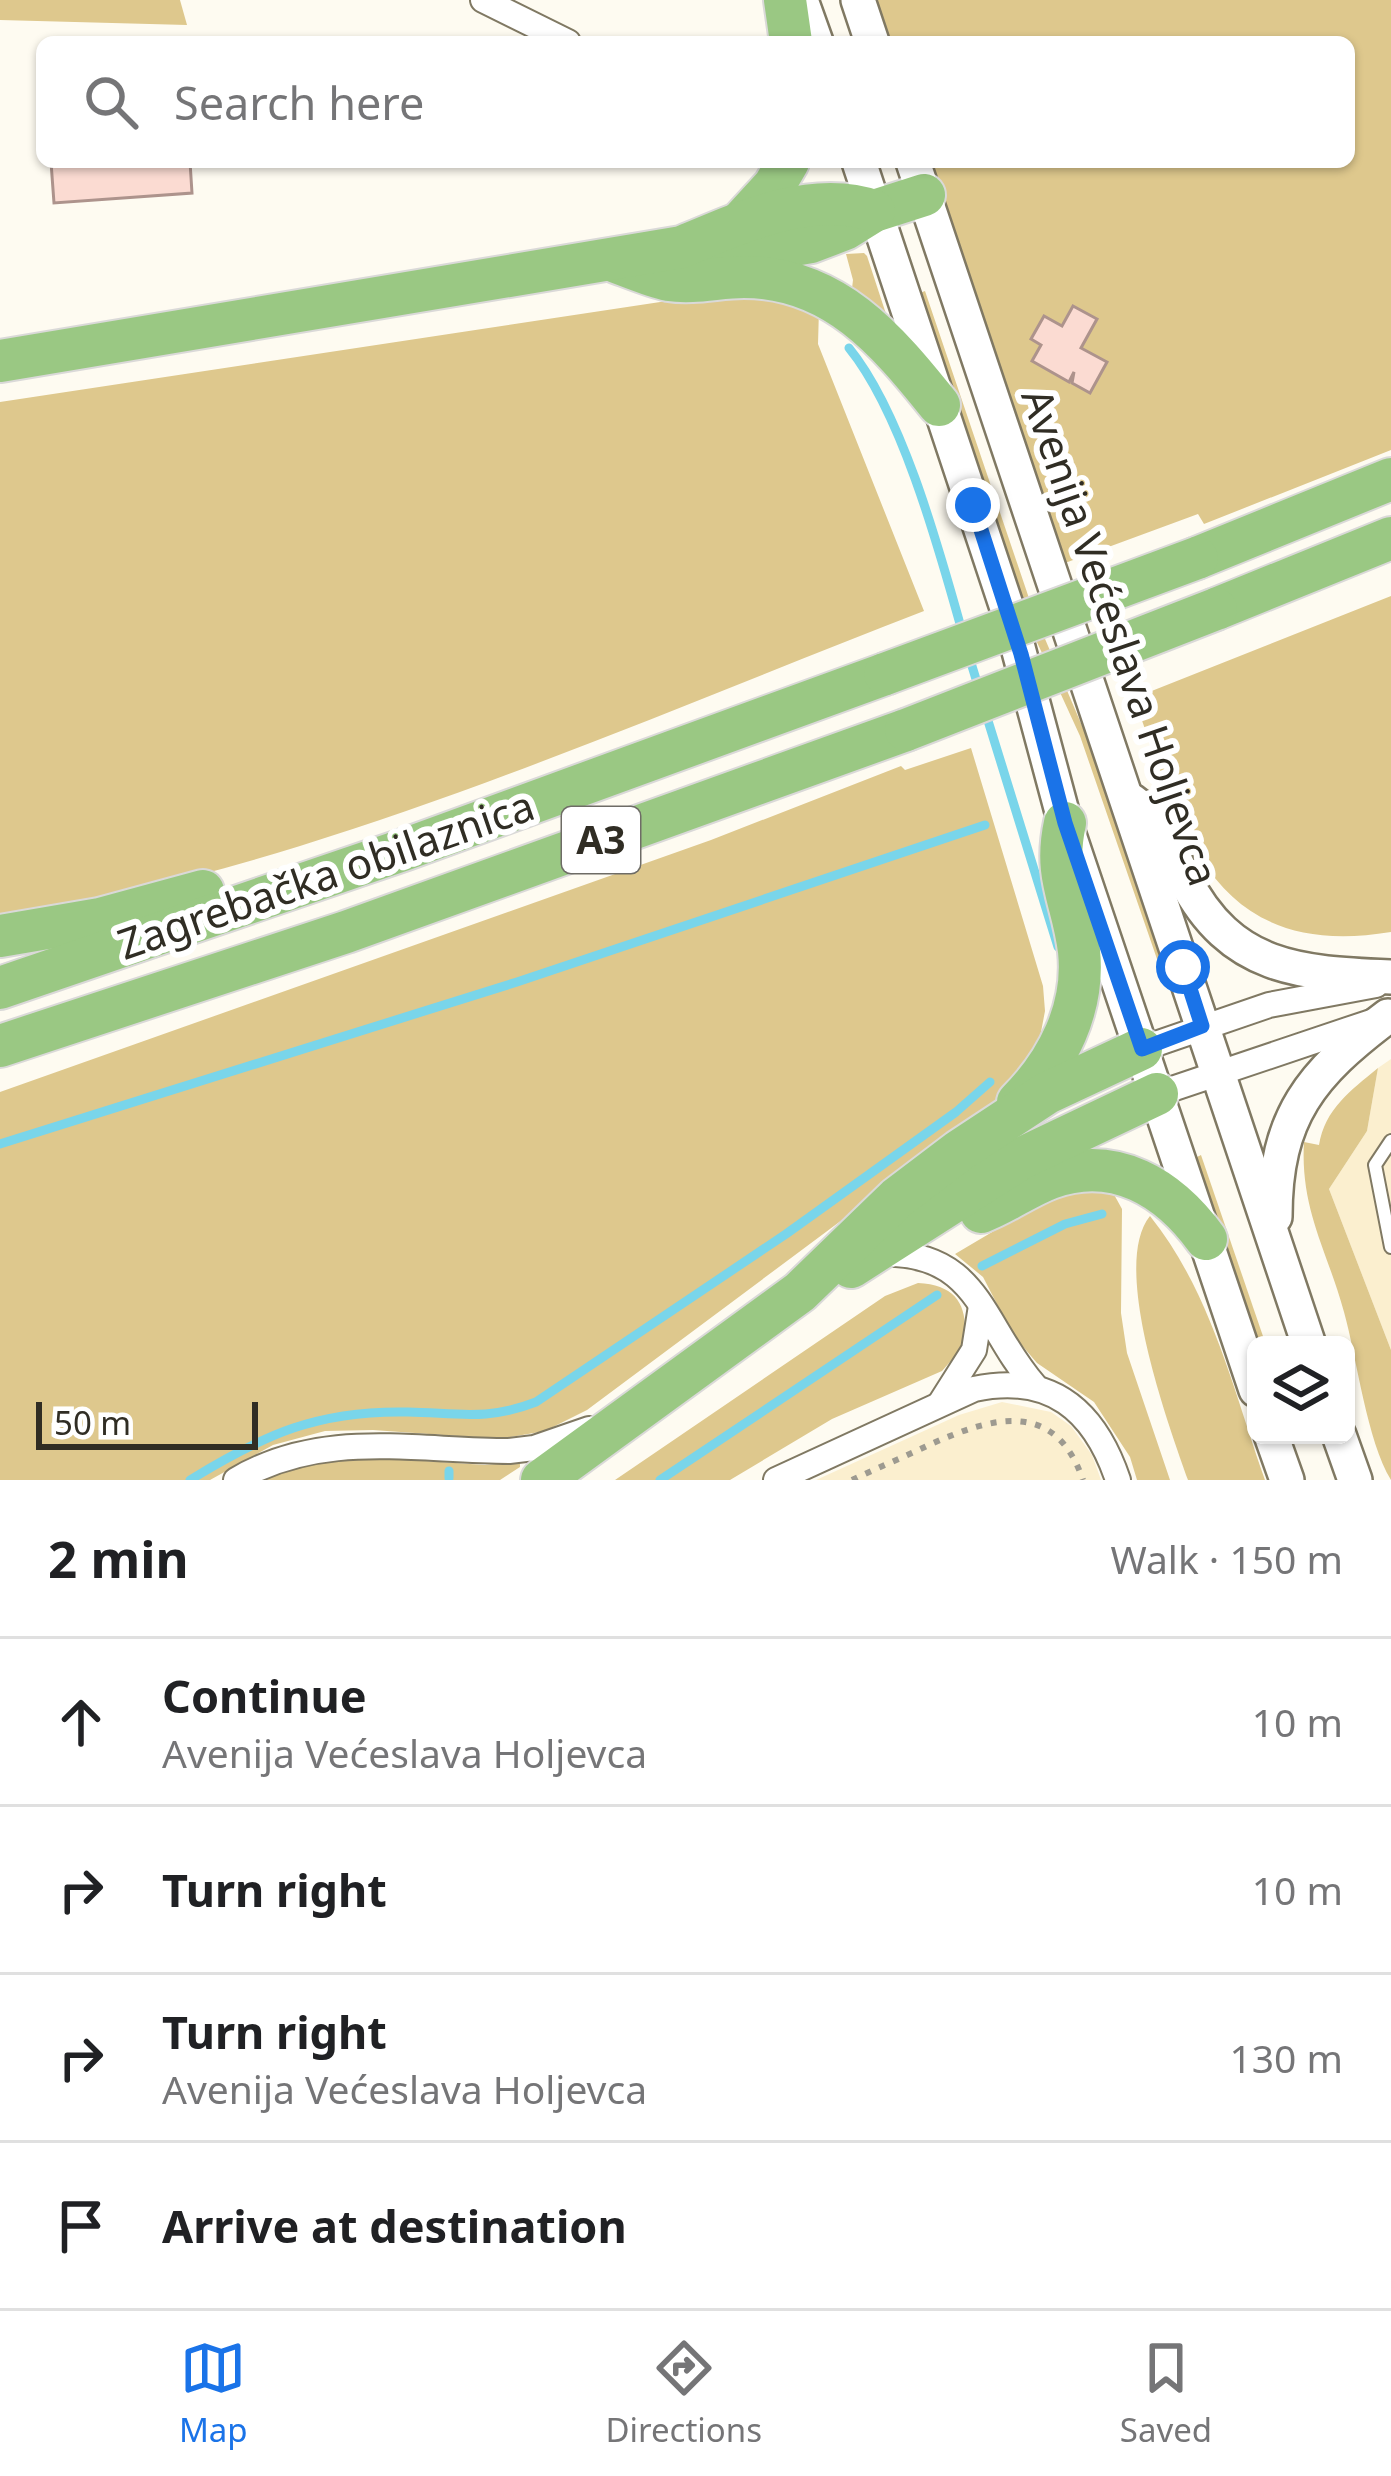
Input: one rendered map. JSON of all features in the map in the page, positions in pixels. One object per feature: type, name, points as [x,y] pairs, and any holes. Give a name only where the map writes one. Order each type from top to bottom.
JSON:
[{"type":"highway","points":[[785,0],[790,36]]},
{"type":"highway","points":[[739,224],[784,168]]},
{"type":"highway","points":[[682,247],[737,252],[811,242],[845,229],[918,178]]},
{"type":"highway","points":[[0,361],[682,247],[739,224],[818,205],[846,204],[874,211]]},
{"type":"highway","points":[[609,259],[670,280],[770,279],[822,293],[863,320],[939,405]]},
{"type":"highway","name":"Zagrebačka obilaznica","points":[[0,988],[406,850],[1197,558],[1391,479]]},
{"type":"highway","name":"Zagrebačka obilaznica","points":[[0,1046],[346,932],[906,730],[1391,538]]},
{"type":"highway","points":[[992,1129],[1049,1064],[1075,1011],[1079,951],[1060,877],[1065,823]]},
{"type":"highway","points":[[0,936],[100,919],[330,852],[406,850]]},
{"type":"highway","points":[[0,1074],[291,973],[346,932]]},
{"type":"highway","points":[[557,1474],[800,1292],[897,1198],[1047,1093],[1142,1049]]},
{"type":"highway","points":[[800,1292],[872,1255],[1020,1159],[1157,1094]]},
{"type":"highway","points":[[915,1226],[974,1215],[1051,1178],[1095,1170],[1118,1172],[1150,1184],[1186,1212],[1206,1240]]},
{"type":"main road","points":[[801,0],[815,36]]},
{"type":"main road","points":[[858,0],[870,36]]},
{"type":"main road","points":[[861,168],[1015,634],[1065,823],[1247,1363]]},
{"type":"main road","name":"Avenija Većeslava Holjevca","points":[[918,178],[1306,1336]]},
{"type":"main road","points":[[1126,796],[1154,818],[1196,898],[1228,937],[1259,958],[1390,998],[1298,1104],[1281,1150],[1275,1243]]},
{"type":"main road","points":[[1274,1444],[1287,1480]]},
{"type":"main road","points":[[1343,1444],[1355,1480]]},
{"type":"street","points":[[484,0],[556,36]]},
{"type":"street","points":[[1142,1049],[1269,1005],[1390,998]]},
{"type":"street","points":[[1157,1094],[1390,998]]},
{"type":"street","points":[[872,1255],[895,1254],[941,1266],[967,1282],[1035,1386]]},
{"type":"street","points":[[939,1405],[974,1350],[981,1306]]},
{"type":"street","points":[[776,1480],[939,1405],[995,1385],[1035,1386],[1056,1395],[1094,1428],[1108,1449],[1118,1480]]},
{"type":"street","points":[[236,1480],[299,1453],[348,1444],[472,1451],[534,1448],[570,1438],[644,1405]]},
{"type":"lane","points":[[1391,1141],[1375,1165],[1391,1246]]},
{"type":"path","points":[[852,1480],[966,1427],[1024,1420],[1051,1431],[1064,1444],[1083,1480]]},
{"type":"shaded area","points":[[0,0],[180,0],[187,25],[0,20]]},
{"type":"shaded area","points":[[873,0],[1391,0],[1391,450],[1204,524],[1198,514],[1065,563],[932,168],[1355,168],[1355,36],[886,36]]},
{"type":"shaded area","points":[[864,253],[887,317],[851,297],[853,280],[846,254]]},
{"type":"shaded area","points":[[733,291],[819,309],[818,344],[924,611],[536,764],[379,820],[226,868],[0,924],[0,402]]},
{"type":"shaded area","points":[[925,291],[1034,613],[1100,768],[1164,957],[1157,959],[1080,736],[1036,640],[917,294]]},
{"type":"shaded area","points":[[1391,596],[1391,932],[1331,936],[1283,927],[1244,907],[1214,877],[1170,796],[1134,698]]},
{"type":"shaded area","points":[[971,748],[1043,986],[1045,1011],[1037,1053],[991,1109],[587,1410],[545,1431],[499,1439],[325,1431],[273,1445],[210,1480],[0,1480],[0,1092],[711,840],[901,766],[905,770]]},
{"type":"shaded area","points":[[1391,1059],[1391,1350],[1329,1189],[1367,1131],[1378,1068]]},
{"type":"shaded area","points":[[1378,1068],[1367,1131],[1329,1189],[1391,1350],[1391,1480],[1369,1422],[1355,1360],[1355,1336],[1349,1336],[1306,1188],[1304,1142],[1319,1145],[1333,1111]]},
{"type":"shaded area","points":[[1201,1155],[1263,1336],[1256,1336],[1195,1158]]},
{"type":"shaded area","points":[[1111,1189],[1122,1209],[1121,1313],[1127,1353],[1170,1480],[1137,1480],[1130,1457],[1094,1402],[1037,1363],[1013,1335],[983,1277],[955,1254],[1058,1193]]},
{"type":"shaded area","points":[[1150,1216],[1189,1277],[1231,1377],[1247,1425],[1247,1444],[1253,1444],[1265,1480],[1188,1480],[1146,1345],[1136,1270],[1139,1239]]},
{"type":"shaded area","points":[[918,1283],[952,1294],[965,1320],[964,1346],[942,1371],[832,1419],[730,1480],[615,1480],[885,1296]]},
{"type":"shaded area","points":[[1002,1402],[1051,1412],[1071,1426],[1092,1455],[1101,1480],[816,1480],[959,1415]]},
{"type":"shaded area","points":[[351,1456],[485,1465],[520,1462],[520,1467],[500,1480],[265,1480],[289,1468]]},
{"type":"building","points":[[51,168],[190,168],[192,193],[54,203]]},
{"type":"building","points":[[1073,306],[1097,319],[1081,348],[1107,362],[1090,393],[1072,383],[1074,372],[1069,382],[1032,361],[1041,345],[1031,339],[1044,316],[1062,326]]},
{"type":"waterway","points":[[849,348],[902,444],[962,631]]},
{"type":"waterway","points":[[968,653],[979,689]]},
{"type":"waterway","points":[[985,711],[1058,947]]},
{"type":"waterway","points":[[0,1144],[517,982],[985,825]]},
{"type":"waterway","points":[[190,1480],[268,1438],[319,1421],[376,1412],[487,1414],[536,1402],[786,1234],[956,1112],[990,1082]]},
{"type":"waterway","points":[[982,1266],[1065,1224],[1102,1214]]},
{"type":"waterway","points":[[660,1480],[937,1295]]},
{"type":"waterway","points":[[449,1471],[449,1478]]},
{"type":"route","points":[[973,505],[1021,654],[1065,823],[1142,1049],[1202,1026],[1183,967]]}]
